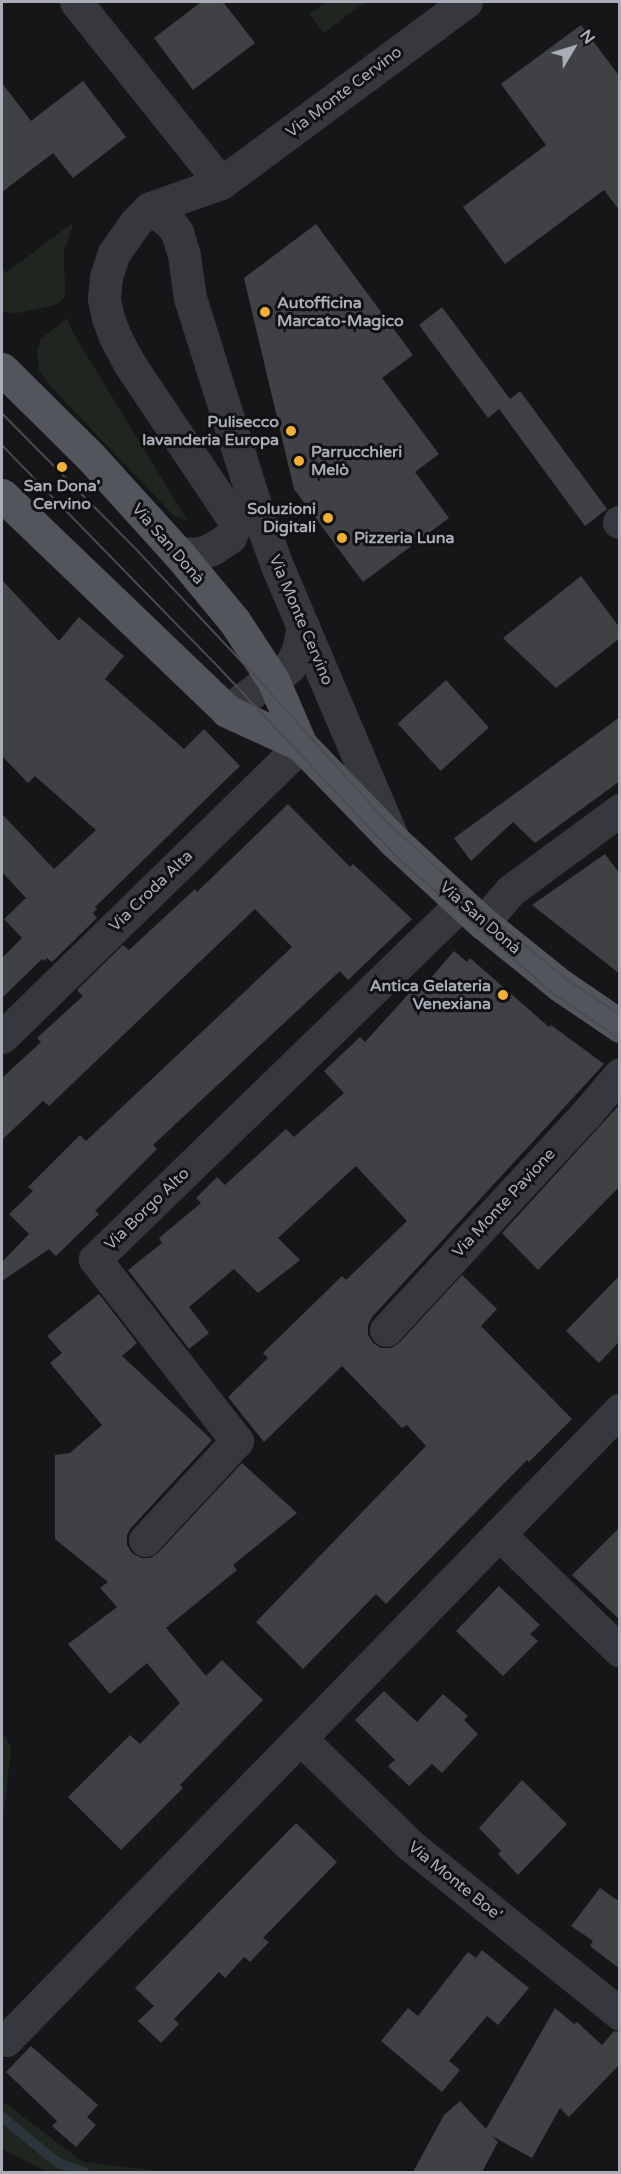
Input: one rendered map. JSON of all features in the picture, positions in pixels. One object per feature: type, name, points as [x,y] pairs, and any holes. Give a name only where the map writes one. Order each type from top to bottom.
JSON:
[{"type":"main road","name":"Via San Donà","points":[[2,369],[90,456],[178,553],[235,622],[273,680],[301,745],[394,841],[472,914],[560,986],[620,1026]]},
{"type":"main road","name":"Via San Donà","points":[[2,495],[227,711],[301,745]]},
{"type":"street","points":[[76,2],[221,183]]},
{"type":"street","name":"Via Monte Cervino","points":[[178,553],[197,554],[212,549],[230,537],[236,523],[129,363],[108,318],[104,299],[106,277],[114,253],[135,223],[150,208],[221,183],[466,2]]},
{"type":"street","name":"Via Monte Cervino","points":[[184,255],[188,232],[221,183]]},
{"type":"street","name":"Via Monte Cervino","points":[[150,208],[169,222],[177,232],[184,255],[190,298],[257,511],[303,627],[394,841]]},
{"type":"street","points":[[227,711],[263,684],[273,680],[295,658],[303,627]]},
{"type":"street","name":"Via Croda Alta","points":[[2,1037],[301,745]]},
{"type":"street","points":[[472,914],[510,891],[620,810]]},
{"type":"street","name":"Via Borgo Alto","points":[[145,1540],[237,1441],[95,1259],[472,914]]},
{"type":"street","name":"Via Monte Pavione","points":[[386,1330],[586,1114],[620,1074]]},
{"type":"street","points":[[6,2040],[620,1410]]},
{"type":"street","points":[[499,1534],[620,1651]]},
{"type":"street","name":"Via Monte Boe'","points":[[300,1738],[410,1845],[620,2014]]},
{"type":"shaded area","points":[[327,2],[365,2],[324,33],[309,14]]},
{"type":"shaded area","points":[[74,222],[64,252],[65,298],[55,305],[18,313],[2,312],[2,267],[6,273]]},
{"type":"shaded area","points":[[67,318],[72,331],[187,520],[175,517],[53,389],[39,371],[37,352],[40,340]]},
{"type":"shaded area","points":[[2,1731],[11,1748],[2,1832]]},
{"type":"shaded area","points":[[2,2101],[83,2162],[169,2172],[47,2172],[2,2149]]},
{"type":"building","points":[[201,2],[223,2],[255,43],[193,90],[154,38]]},
{"type":"building","points":[[581,25],[620,77],[620,211],[604,190],[505,264],[463,207],[546,145],[501,84]]},
{"type":"building","points":[[83,81],[126,137],[73,178],[53,153],[2,192],[2,83],[31,121]]},
{"type":"building","points":[[316,224],[413,355],[382,378],[439,454],[415,472],[449,518],[363,582],[294,489],[244,278]]},
{"type":"building","points":[[442,307],[510,399],[520,391],[607,509],[585,526],[499,409],[488,418],[419,325]]},
{"type":"building","points":[[581,576],[620,628],[620,638],[556,688],[503,638]]},
{"type":"building","points":[[2,580],[59,641],[79,617],[124,656],[105,679],[184,749],[204,729],[240,766],[95,907],[97,909],[93,913],[97,918],[52,962],[47,958],[44,961],[42,959],[2,998],[2,958],[22,938],[4,919],[26,898],[2,872],[2,814],[54,869],[96,830],[35,776],[28,783],[2,756]]},
{"type":"building","points":[[446,680],[489,728],[441,771],[398,723]]},
{"type":"building","points":[[620,717],[620,781],[535,843],[513,822],[471,861],[454,838]]},
{"type":"building","points":[[288,804],[350,867],[353,864],[412,919],[348,980],[340,971],[153,1145],[157,1149],[95,1211],[99,1214],[56,1256],[49,1249],[2,1281],[2,1262],[29,1234],[9,1214],[33,1191],[28,1187],[80,1135],[86,1141],[292,947],[255,909],[49,1106],[43,1101],[2,1140],[2,1078],[41,1042],[37,1038],[83,996],[77,990],[123,945],[129,950],[195,889],[197,892]]},
{"type":"building","points":[[605,854],[620,874],[620,974],[532,905]]},
{"type":"building","points":[[454,951],[467,962],[470,958],[549,1027],[551,1025],[604,1064],[372,1317],[368,1325],[368,1335],[373,1343],[381,1348],[391,1348],[399,1343],[462,1275],[497,1309],[481,1326],[572,1419],[529,1462],[527,1460],[386,1604],[376,1594],[303,1669],[256,1622],[426,1446],[407,1425],[402,1428],[342,1366],[264,1442],[228,1397],[268,1358],[263,1353],[342,1276],[346,1280],[407,1221],[356,1166],[278,1238],[300,1260],[258,1293],[234,1269],[189,1307],[209,1333],[189,1349],[128,1270],[162,1243],[159,1238],[201,1203],[196,1198],[217,1177],[225,1185],[286,1129],[294,1137],[344,1093],[324,1071],[360,1037],[365,1042],[414,988],[419,992]]},
{"type":"building","points":[[620,1104],[620,1186],[538,1270],[502,1233]]},
{"type":"building","points":[[620,1275],[620,1341],[599,1363],[566,1331]]},
{"type":"building","points":[[99,1294],[137,1343],[122,1356],[212,1440],[131,1528],[127,1535],[127,1545],[132,1553],[141,1558],[150,1558],[158,1553],[242,1463],[297,1513],[233,1565],[237,1570],[166,1628],[206,1676],[222,1660],[263,1700],[180,1785],[183,1788],[121,1850],[68,1797],[130,1735],[140,1744],[180,1703],[147,1663],[110,1694],[68,1644],[117,1607],[100,1588],[108,1582],[55,1539],[55,1455],[70,1453],[102,1425],[50,1363],[62,1353],[47,1336]]},
{"type":"building","points":[[620,1527],[620,1620],[572,1575]]},
{"type":"building","points":[[499,1586],[540,1625],[530,1634],[538,1641],[503,1676],[456,1631]]},
{"type":"building","points":[[384,1691],[417,1722],[443,1694],[468,1716],[464,1720],[478,1734],[442,1773],[432,1764],[409,1786],[388,1766],[395,1760],[355,1720]]},
{"type":"building","points":[[522,1780],[567,1824],[518,1875],[498,1854],[501,1851],[479,1828]]},
{"type":"building","points":[[296,1823],[337,1862],[263,1938],[269,1942],[250,1962],[244,1957],[225,1978],[219,1972],[174,2019],[179,2024],[161,2043],[138,2021],[154,2006],[135,1988]]},
{"type":"building","points":[[600,1888],[617,1900],[620,1895],[620,1969],[590,1946],[593,1941],[571,1926]]},
{"type":"building","points":[[482,1950],[529,1988],[498,2025],[487,2016],[449,2061],[460,2070],[442,2092],[381,2041],[408,2008],[418,2016],[468,1952],[476,1958]]},
{"type":"building","points":[[555,2008],[574,2024],[577,2022],[602,2045],[614,2031],[620,2032],[620,2064],[569,2117],[560,2108],[532,2158],[492,2136],[498,2142],[482,2172],[413,2172],[444,2115],[460,2101],[486,2129]]},
{"type":"building","points":[[31,2046],[98,2105],[87,2117],[96,2125],[76,2147],[52,2126],[57,2121],[6,2072]]},
{"type":"waterway","points":[[2,2117],[58,2163],[84,2172]]},
{"type":"tram line","points":[[2,413],[138,551],[263,684],[384,819],[490,916],[565,978],[620,1015]]},
{"type":"tram line","points":[[2,445],[214,662],[398,858],[554,994],[620,1039]]},
{"type":"place","name":"Autofficina Marcato-Magico","points":[[265,312]]},
{"type":"place","name":"Pulisecco lavanderia Europa","points":[[291,431]]},
{"type":"place","name":"Parrucchieri Melò","points":[[299,461]]},
{"type":"place","name":"San Dona' Cervino","points":[[62,467]]},
{"type":"place","name":"Soluzioni Digitali","points":[[328,518]]},
{"type":"place","name":"Pizzeria Luna","points":[[342,538]]},
{"type":"place","name":"Antica Gelateria Venexiana","points":[[503,995]]}]
